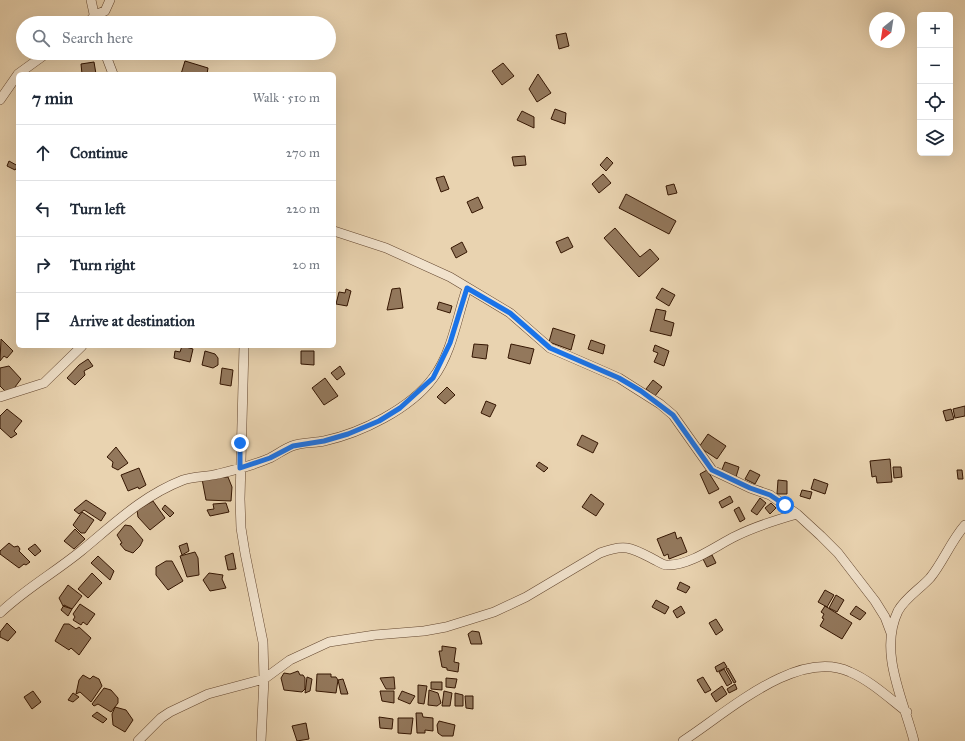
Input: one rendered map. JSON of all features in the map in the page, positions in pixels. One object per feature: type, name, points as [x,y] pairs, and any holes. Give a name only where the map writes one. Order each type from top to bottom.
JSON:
[{"type":"street","points":[[91,0],[95,16]]},
{"type":"street","points":[[99,16],[105,11],[110,0]]},
{"type":"street","points":[[21,72],[37,60]]},
{"type":"street","points":[[108,60],[112,72]]},
{"type":"street","points":[[0,100],[16,77]]},
{"type":"street","points":[[336,232],[409,258],[450,277],[510,313],[550,348],[619,378],[641,391],[673,415],[712,470],[750,488],[770,495],[797,514],[838,553],[862,583],[885,617],[891,633],[891,653],[894,671],[907,712],[914,741]]},
{"type":"street","points":[[0,614],[19,595],[58,568],[110,525],[146,499],[183,480],[218,474],[240,468],[270,458],[293,446],[324,441],[348,434],[379,421],[400,408],[433,378],[450,343],[467,288]]},
{"type":"street","points":[[0,397],[44,383],[80,348]]},
{"type":"street","points":[[244,348],[240,468],[241,528],[263,642],[264,679],[261,741]]},
{"type":"street","points":[[138,741],[161,718],[190,702],[208,694],[264,679],[290,660],[329,642],[368,636],[424,632],[446,627],[494,612],[526,596],[595,556],[614,548],[623,546],[631,548],[669,566],[698,557],[735,536],[768,522],[797,514]]},
{"type":"street","points":[[891,633],[901,608],[930,578],[965,525]]},
{"type":"street","points":[[683,741],[748,695],[771,682],[794,672],[813,668],[839,668],[850,672],[870,684],[907,712]]},
{"type":"building","points":[[566,33],[569,46],[559,49],[556,35]]},
{"type":"building","points":[[185,61],[208,68],[207,72],[182,72]]},
{"type":"building","points":[[94,62],[96,72],[82,72],[81,64]]},
{"type":"building","points":[[503,63],[514,76],[502,85],[492,71]]},
{"type":"building","points":[[538,74],[551,93],[537,102],[529,89]]},
{"type":"building","points":[[555,109],[566,113],[565,124],[551,119]]},
{"type":"building","points":[[522,111],[534,117],[534,128],[517,120]]},
{"type":"building","points":[[525,156],[526,165],[514,166],[512,157]]},
{"type":"building","points":[[607,157],[613,163],[606,171],[600,165]]},
{"type":"building","points":[[9,161],[16,165],[16,169],[15,170],[7,166]]},
{"type":"building","points":[[603,174],[611,183],[599,193],[592,184]]},
{"type":"building","points":[[444,176],[449,189],[441,192],[436,178]]},
{"type":"building","points":[[674,184],[677,193],[668,195],[666,186]]},
{"type":"building","points":[[626,194],[676,221],[669,234],[619,208]]},
{"type":"building","points":[[478,197],[483,208],[472,213],[467,202]]},
{"type":"building","points":[[615,228],[640,257],[650,249],[659,259],[639,277],[604,238]]},
{"type":"building","points":[[568,237],[573,247],[561,253],[556,242]]},
{"type":"building","points":[[462,242],[467,252],[456,258],[451,248]]},
{"type":"building","points":[[400,288],[403,308],[387,310],[392,289]]},
{"type":"building","points":[[662,288],[675,295],[669,306],[656,298]]},
{"type":"building","points":[[346,289],[351,291],[347,306],[336,304],[339,292],[345,293]]},
{"type":"building","points":[[439,302],[452,306],[450,313],[437,309]]},
{"type":"building","points":[[656,309],[666,311],[664,320],[674,323],[671,336],[650,331]]},
{"type":"building","points":[[553,328],[575,335],[571,350],[549,342]]},
{"type":"building","points":[[1,339],[13,351],[7,358],[4,356],[0,361]]},
{"type":"building","points":[[591,340],[605,345],[603,354],[588,349]]},
{"type":"building","points":[[474,344],[488,345],[486,359],[472,357]]},
{"type":"building","points":[[511,344],[534,349],[530,364],[508,358]]},
{"type":"building","points":[[655,345],[669,351],[664,366],[654,362],[658,353],[653,351]]},
{"type":"building","points":[[181,348],[193,349],[190,362],[174,358],[175,351],[180,352]]},
{"type":"building","points":[[205,351],[215,354],[218,358],[218,365],[213,368],[202,365]]},
{"type":"building","points":[[301,351],[314,351],[314,365],[301,364]]},
{"type":"building","points":[[88,359],[93,366],[84,371],[85,375],[75,385],[67,378],[79,365]]},
{"type":"building","points":[[9,366],[21,379],[12,391],[6,392],[0,386],[0,368]]},
{"type":"building","points":[[340,366],[345,374],[337,380],[331,373]]},
{"type":"building","points":[[222,368],[233,370],[231,386],[220,384]]},
{"type":"building","points":[[325,378],[338,396],[324,405],[312,388]]},
{"type":"building","points":[[653,380],[662,387],[655,396],[646,389]]},
{"type":"building","points":[[447,387],[455,395],[445,404],[437,397]]},
{"type":"building","points":[[486,401],[496,405],[490,417],[481,413]]},
{"type":"building","points":[[965,406],[965,416],[955,418],[953,409]]},
{"type":"building","points":[[7,409],[22,421],[14,431],[17,434],[11,438],[0,428],[0,416]]},
{"type":"building","points":[[951,409],[954,419],[946,421],[943,411]]},
{"type":"building","points":[[708,434],[726,446],[717,459],[699,447]]},
{"type":"building","points":[[582,435],[598,443],[593,453],[577,445]]},
{"type":"building","points":[[116,447],[128,463],[118,470],[112,467],[113,462],[107,457]]},
{"type":"building","points":[[890,459],[892,482],[877,483],[876,476],[872,477],[870,461]]},
{"type":"building","points":[[539,462],[548,468],[544,472],[536,466]]},
{"type":"building","points":[[725,462],[739,467],[736,477],[721,472]]},
{"type":"building","points":[[893,467],[901,467],[902,477],[894,478]]},
{"type":"building","points":[[139,468],[146,485],[139,489],[138,487],[128,491],[121,475]]},
{"type":"building","points":[[707,470],[719,489],[709,494],[700,474]]},
{"type":"building","points":[[750,470],[760,475],[755,484],[745,479]]},
{"type":"building","points":[[957,470],[962,470],[963,479],[958,479]]},
{"type":"building","points":[[228,477],[232,487],[231,501],[206,500],[202,479]]},
{"type":"building","points":[[814,479],[828,484],[825,494],[811,489]]},
{"type":"building","points":[[778,480],[787,481],[787,494],[777,494]]},
{"type":"building","points":[[802,490],[812,492],[810,499],[800,496]]},
{"type":"building","points":[[591,494],[604,504],[596,516],[582,507]]},
{"type":"building","points":[[730,496],[733,502],[722,508],[719,502]]},
{"type":"building","points":[[760,498],[766,503],[757,515],[751,511]]},
{"type":"building","points":[[86,500],[106,513],[101,521],[84,510],[79,514],[74,510]]},
{"type":"building","points":[[153,501],[165,518],[150,530],[138,517],[137,510]]},
{"type":"building","points":[[226,503],[229,512],[210,516],[207,510],[214,509],[213,504]]},
{"type":"building","points":[[771,503],[776,508],[770,514],[765,508]]},
{"type":"building","points":[[165,505],[174,513],[170,517],[162,509]]},
{"type":"building","points":[[739,507],[745,519],[740,522],[734,510]]},
{"type":"building","points":[[82,512],[94,520],[85,533],[81,533],[73,525]]},
{"type":"building","points":[[125,525],[131,526],[143,540],[140,546],[133,553],[125,550],[120,544],[122,543],[117,535]]},
{"type":"building","points":[[75,529],[85,539],[74,549],[64,541]]},
{"type":"building","points":[[675,532],[677,539],[681,537],[687,552],[669,559],[668,554],[664,556],[657,539]]},
{"type":"building","points":[[9,543],[14,547],[18,546],[20,549],[19,551],[30,562],[19,568],[0,554],[0,551]]},
{"type":"building","points":[[187,543],[189,551],[182,555],[179,546]]},
{"type":"building","points":[[35,544],[41,551],[35,556],[28,549]]},
{"type":"building","points":[[195,552],[198,558],[199,575],[187,577],[180,556]]},
{"type":"building","points":[[233,553],[236,569],[228,570],[225,556]]},
{"type":"building","points":[[712,555],[716,563],[707,567],[703,559]]},
{"type":"building","points":[[98,556],[114,571],[110,580],[91,563]]},
{"type":"building","points":[[166,561],[172,561],[183,581],[168,590],[156,575],[156,567]]},
{"type":"building","points":[[92,573],[102,583],[88,598],[78,589]]},
{"type":"building","points":[[209,573],[223,575],[222,579],[226,588],[210,591],[203,580]]},
{"type":"building","points":[[680,582],[690,587],[686,593],[677,589]]},
{"type":"building","points":[[68,585],[82,596],[72,609],[63,606],[59,598]]},
{"type":"building","points":[[825,590],[834,595],[827,607],[818,602]]},
{"type":"building","points":[[836,595],[844,600],[837,612],[829,608]]},
{"type":"building","points":[[656,600],[669,607],[665,614],[652,607]]},
{"type":"building","points":[[80,604],[95,614],[87,625],[83,622],[81,625],[73,620],[75,617],[73,614]]},
{"type":"building","points":[[64,605],[72,609],[68,616],[61,610]]},
{"type":"building","points":[[681,606],[685,613],[677,618],[673,611]]},
{"type":"building","points":[[825,606],[852,623],[842,639],[820,626],[824,619],[822,618],[824,614],[821,612]]},
{"type":"building","points":[[856,606],[866,613],[860,620],[850,614]]},
{"type":"building","points":[[716,619],[723,630],[716,635],[709,623]]},
{"type":"building","points":[[7,623],[16,632],[8,641],[0,637],[0,632]]},
{"type":"building","points":[[64,624],[69,624],[76,629],[79,627],[91,638],[79,655],[71,648],[69,650],[55,641]]},
{"type":"building","points":[[472,631],[479,632],[482,644],[471,644],[468,634]]},
{"type":"building","points":[[442,646],[456,648],[454,662],[459,663],[458,672],[447,670],[447,668],[442,667],[439,651],[442,651]]},
{"type":"building","points":[[724,662],[727,667],[717,672],[715,667]]},
{"type":"building","points":[[728,668],[736,682],[734,683],[726,669]]},
{"type":"building","points":[[724,669],[732,683],[727,686],[719,672]]},
{"type":"building","points":[[298,671],[300,675],[303,675],[305,678],[305,689],[302,692],[284,690],[281,678],[284,673],[290,674]]},
{"type":"building","points":[[317,674],[331,674],[331,677],[336,677],[338,680],[336,693],[316,691]]},
{"type":"building","points":[[83,675],[90,679],[93,676],[99,679],[102,686],[91,702],[80,692],[76,694],[79,680]]},
{"type":"building","points":[[307,677],[312,679],[310,691],[305,693]]},
{"type":"building","points":[[394,677],[395,689],[386,689],[380,678]]},
{"type":"building","points":[[703,677],[711,690],[705,693],[697,680]]},
{"type":"building","points":[[446,678],[457,679],[455,688],[446,687]]},
{"type":"building","points":[[343,679],[348,694],[341,694],[338,680]]},
{"type":"building","points":[[431,682],[442,682],[442,690],[431,689]]},
{"type":"building","points":[[735,684],[737,689],[729,693],[727,689]]},
{"type":"building","points":[[418,685],[427,686],[424,704],[418,703]]},
{"type":"building","points":[[722,686],[727,694],[716,702],[711,694]]},
{"type":"building","points":[[104,688],[111,690],[118,698],[118,703],[111,712],[98,704],[94,706],[92,704]]},
{"type":"building","points":[[429,690],[438,693],[441,703],[437,706],[428,705]]},
{"type":"building","points":[[33,691],[41,702],[32,709],[24,697]]},
{"type":"building","points":[[380,691],[394,691],[394,703],[382,701]]},
{"type":"building","points":[[402,691],[415,696],[410,704],[398,699]]},
{"type":"building","points":[[444,691],[452,693],[450,706],[442,706]]},
{"type":"building","points":[[73,693],[79,697],[73,702],[68,700]]},
{"type":"building","points":[[455,693],[463,695],[463,706],[455,706]]},
{"type":"building","points":[[465,696],[473,696],[473,709],[466,708]]},
{"type":"building","points":[[115,707],[126,710],[133,720],[125,732],[113,725],[112,714]]},
{"type":"building","points":[[97,712],[107,719],[103,723],[92,716]]},
{"type":"building","points":[[416,713],[422,713],[423,717],[433,718],[433,731],[425,730],[425,733],[417,733]]},
{"type":"building","points":[[379,717],[393,719],[392,729],[380,728]]},
{"type":"building","points":[[398,718],[413,718],[411,734],[398,733]]},
{"type":"building","points":[[439,721],[455,725],[453,736],[442,736],[438,733],[437,725]]},
{"type":"building","points":[[306,723],[309,739],[297,741],[292,726]]},
{"type":"route","points":[[240,443],[240,468],[270,458],[293,446],[324,441],[348,434],[379,421],[400,408],[433,378],[450,343],[467,288],[486,297],[510,313],[550,348],[574,357],[619,378],[641,391],[673,415],[702,459],[712,470],[730,480],[770,495],[785,505]]}]
